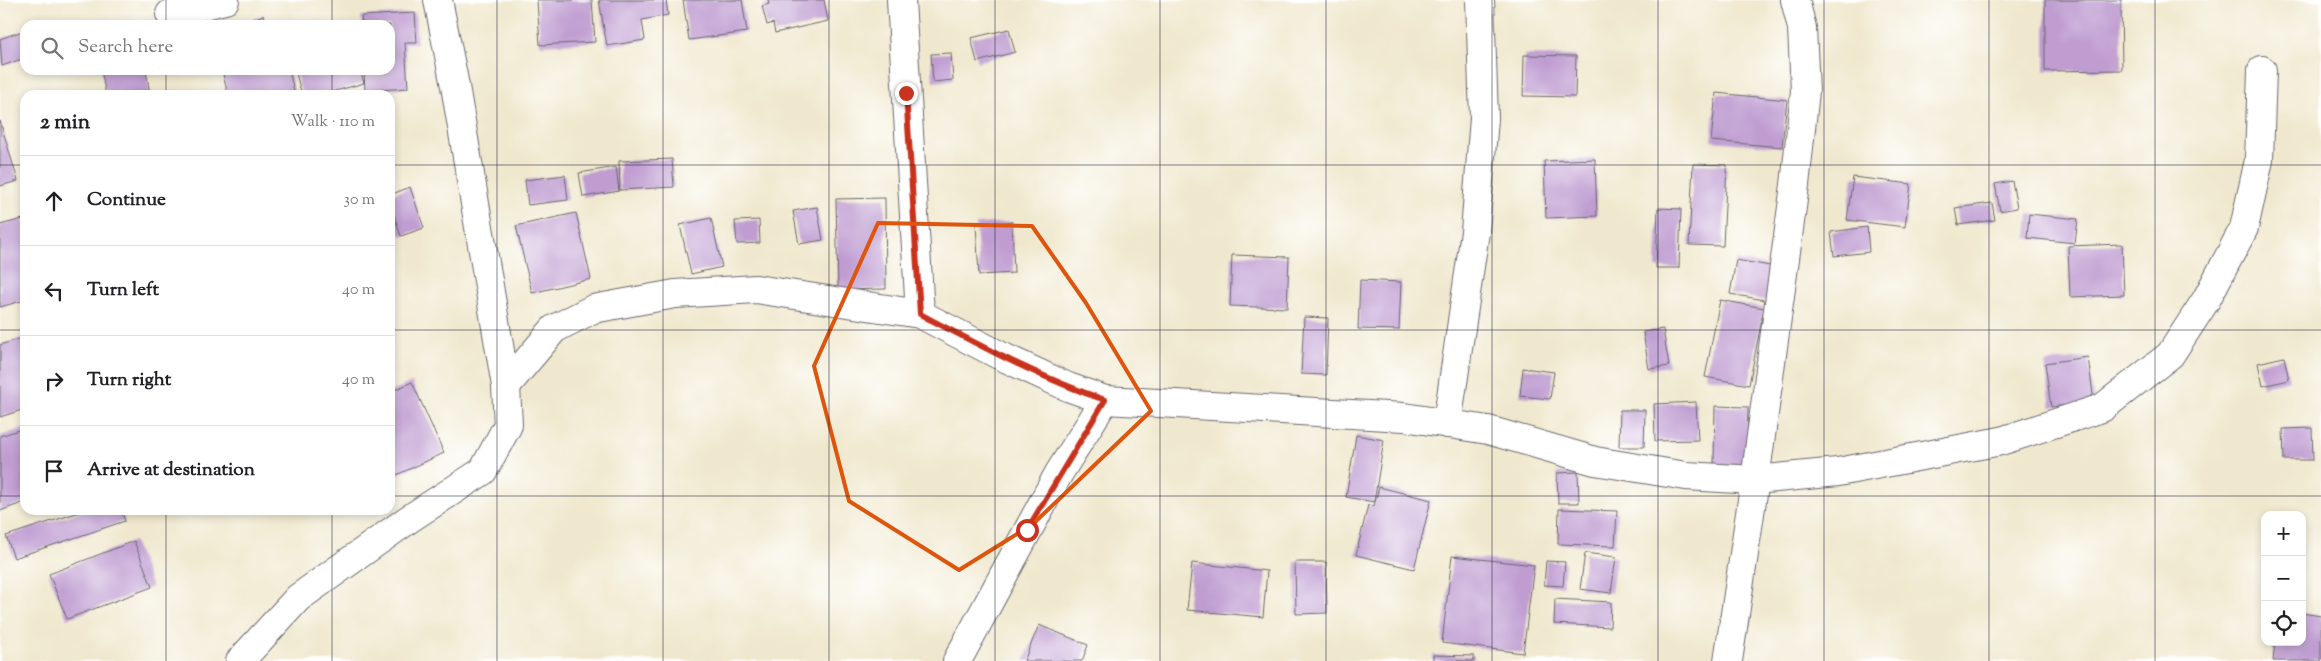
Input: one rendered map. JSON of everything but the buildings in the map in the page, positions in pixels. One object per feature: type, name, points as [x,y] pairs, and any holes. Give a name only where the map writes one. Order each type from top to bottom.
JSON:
[{"type":"street","points":[[170,14],[225,0]]},
{"type":"street","points":[[240,661],[298,598],[409,519],[483,471],[508,425],[506,386],[456,86],[438,0]]},
{"type":"street","points":[[901,0],[920,314]]},
{"type":"street","points":[[1447,424],[1475,232],[1484,118],[1480,0]]},
{"type":"street","points":[[1728,661],[1755,480],[1795,185],[1805,90],[1802,28],[1795,0]]},
{"type":"street","points":[[506,386],[554,328],[593,310],[675,294],[756,289],[920,314],[999,355],[1068,387],[1105,400],[1404,417],[1488,430],[1595,461],[1686,476],[1755,480],[1838,472],[2001,441],[2102,408],[2170,355],[2206,300],[2244,228],[2259,160],[2262,70]]},
{"type":"street","points":[[957,661],[1027,530],[1105,400]]},
{"type":"highlighted area","points":[[878,223],[1032,226],[1086,303],[1151,411],[1033,524],[959,570],[849,501],[814,366]]},
{"type":"route","points":[[906,93],[920,314],[999,355],[1068,387],[1105,400],[1059,473],[1027,530]]}]
